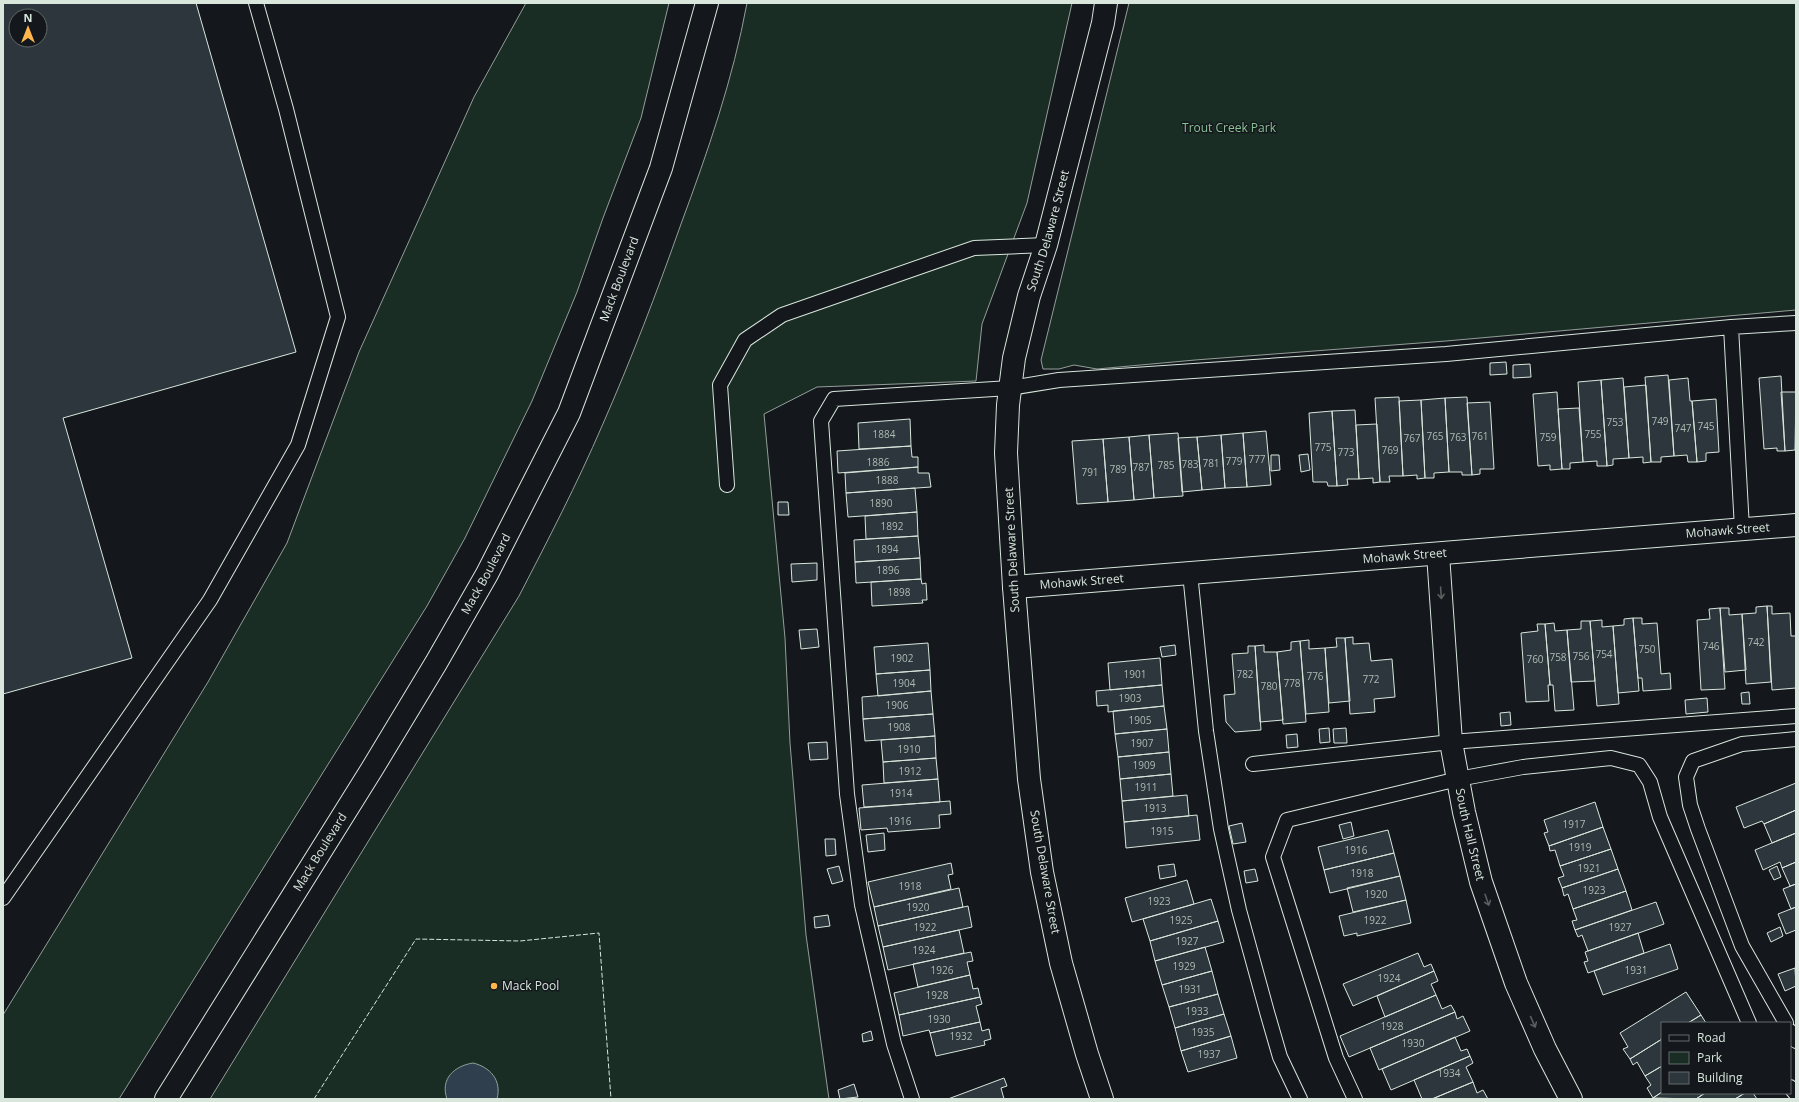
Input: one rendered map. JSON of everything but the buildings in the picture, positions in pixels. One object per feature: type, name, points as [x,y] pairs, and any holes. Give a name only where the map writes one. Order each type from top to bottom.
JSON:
[{"type":"street","name":"Mack Boulevard","points":[[166,1099],[372,769],[436,663],[487,574],[570,413],[660,168],[707,3]]},
{"type":"street","name":"South Delaware Street","points":[[1102,1099],[1087,1054],[1061,964],[1042,872],[1029,779],[1014,587],[1006,453],[1010,388],[1014,358],[1029,296],[1046,245],[1106,3]]},
{"type":"street","name":"Mohawk Street","points":[[1014,587],[1796,525]]},
{"type":"street","name":"South Hall Street","points":[[1438,554],[1452,742],[1464,812],[1481,882],[1516,983],[1545,1049],[1571,1099]]},
{"type":"lane","points":[[3,898],[214,593],[298,445],[338,317],[286,109],[256,3]]},
{"type":"lane","points":[[727,485],[720,385],[745,340],[782,315],[974,248],[1046,245]]},
{"type":"lane","points":[[912,1099],[894,1044],[862,905],[846,794],[821,421],[834,399],[1010,388],[1059,380],[1206,372],[1446,354],[1796,322]]},
{"type":"lane","points":[[1731,327],[1742,529]]},
{"type":"lane","points":[[1190,573],[1206,731],[1221,829],[1239,910],[1280,1057],[1300,1099]]},
{"type":"lane","points":[[1253,764],[1452,742],[1796,716]]},
{"type":"lane","points":[[1785,1022],[1742,946],[1690,805],[1686,777],[1694,761],[1708,755],[1742,744],[1796,739]]},
{"type":"lane","points":[[1355,1099],[1336,1058],[1272,857],[1287,820],[1458,779],[1523,767],[1611,758],[1639,765],[1650,782],[1660,817],[1749,1022]]},
{"type":"lane","points":[[1791,1032],[1796,1041]]},
{"type":"green space","points":[[526,3],[669,3],[641,118],[577,292],[532,401],[465,538],[427,606],[119,1099],[3,1099],[3,1015],[208,682],[287,543],[359,352],[474,97]]},
{"type":"green space","points":[[747,3],[1072,3],[1027,203],[982,324],[976,381],[817,387],[764,414],[785,638],[790,743],[806,935],[829,1099],[210,1099],[519,596],[562,512],[613,401],[672,249],[719,115],[735,59]]},
{"type":"green space","name":"Trout Creek Park","points":[[1129,3],[1796,3],[1796,310],[1446,341],[1097,369],[1074,365],[1059,369],[1043,369],[1041,360]]},
{"type":"water","points":[[473,1063],[485,1068],[493,1075],[498,1086],[497,1099],[447,1099],[445,1085],[450,1075],[460,1067]]},
{"type":"fence","points":[[314,1099],[416,939],[520,941],[599,933],[611,1099]]},
{"type":"place","name":"Mack Pool","points":[[494,986]]}]
